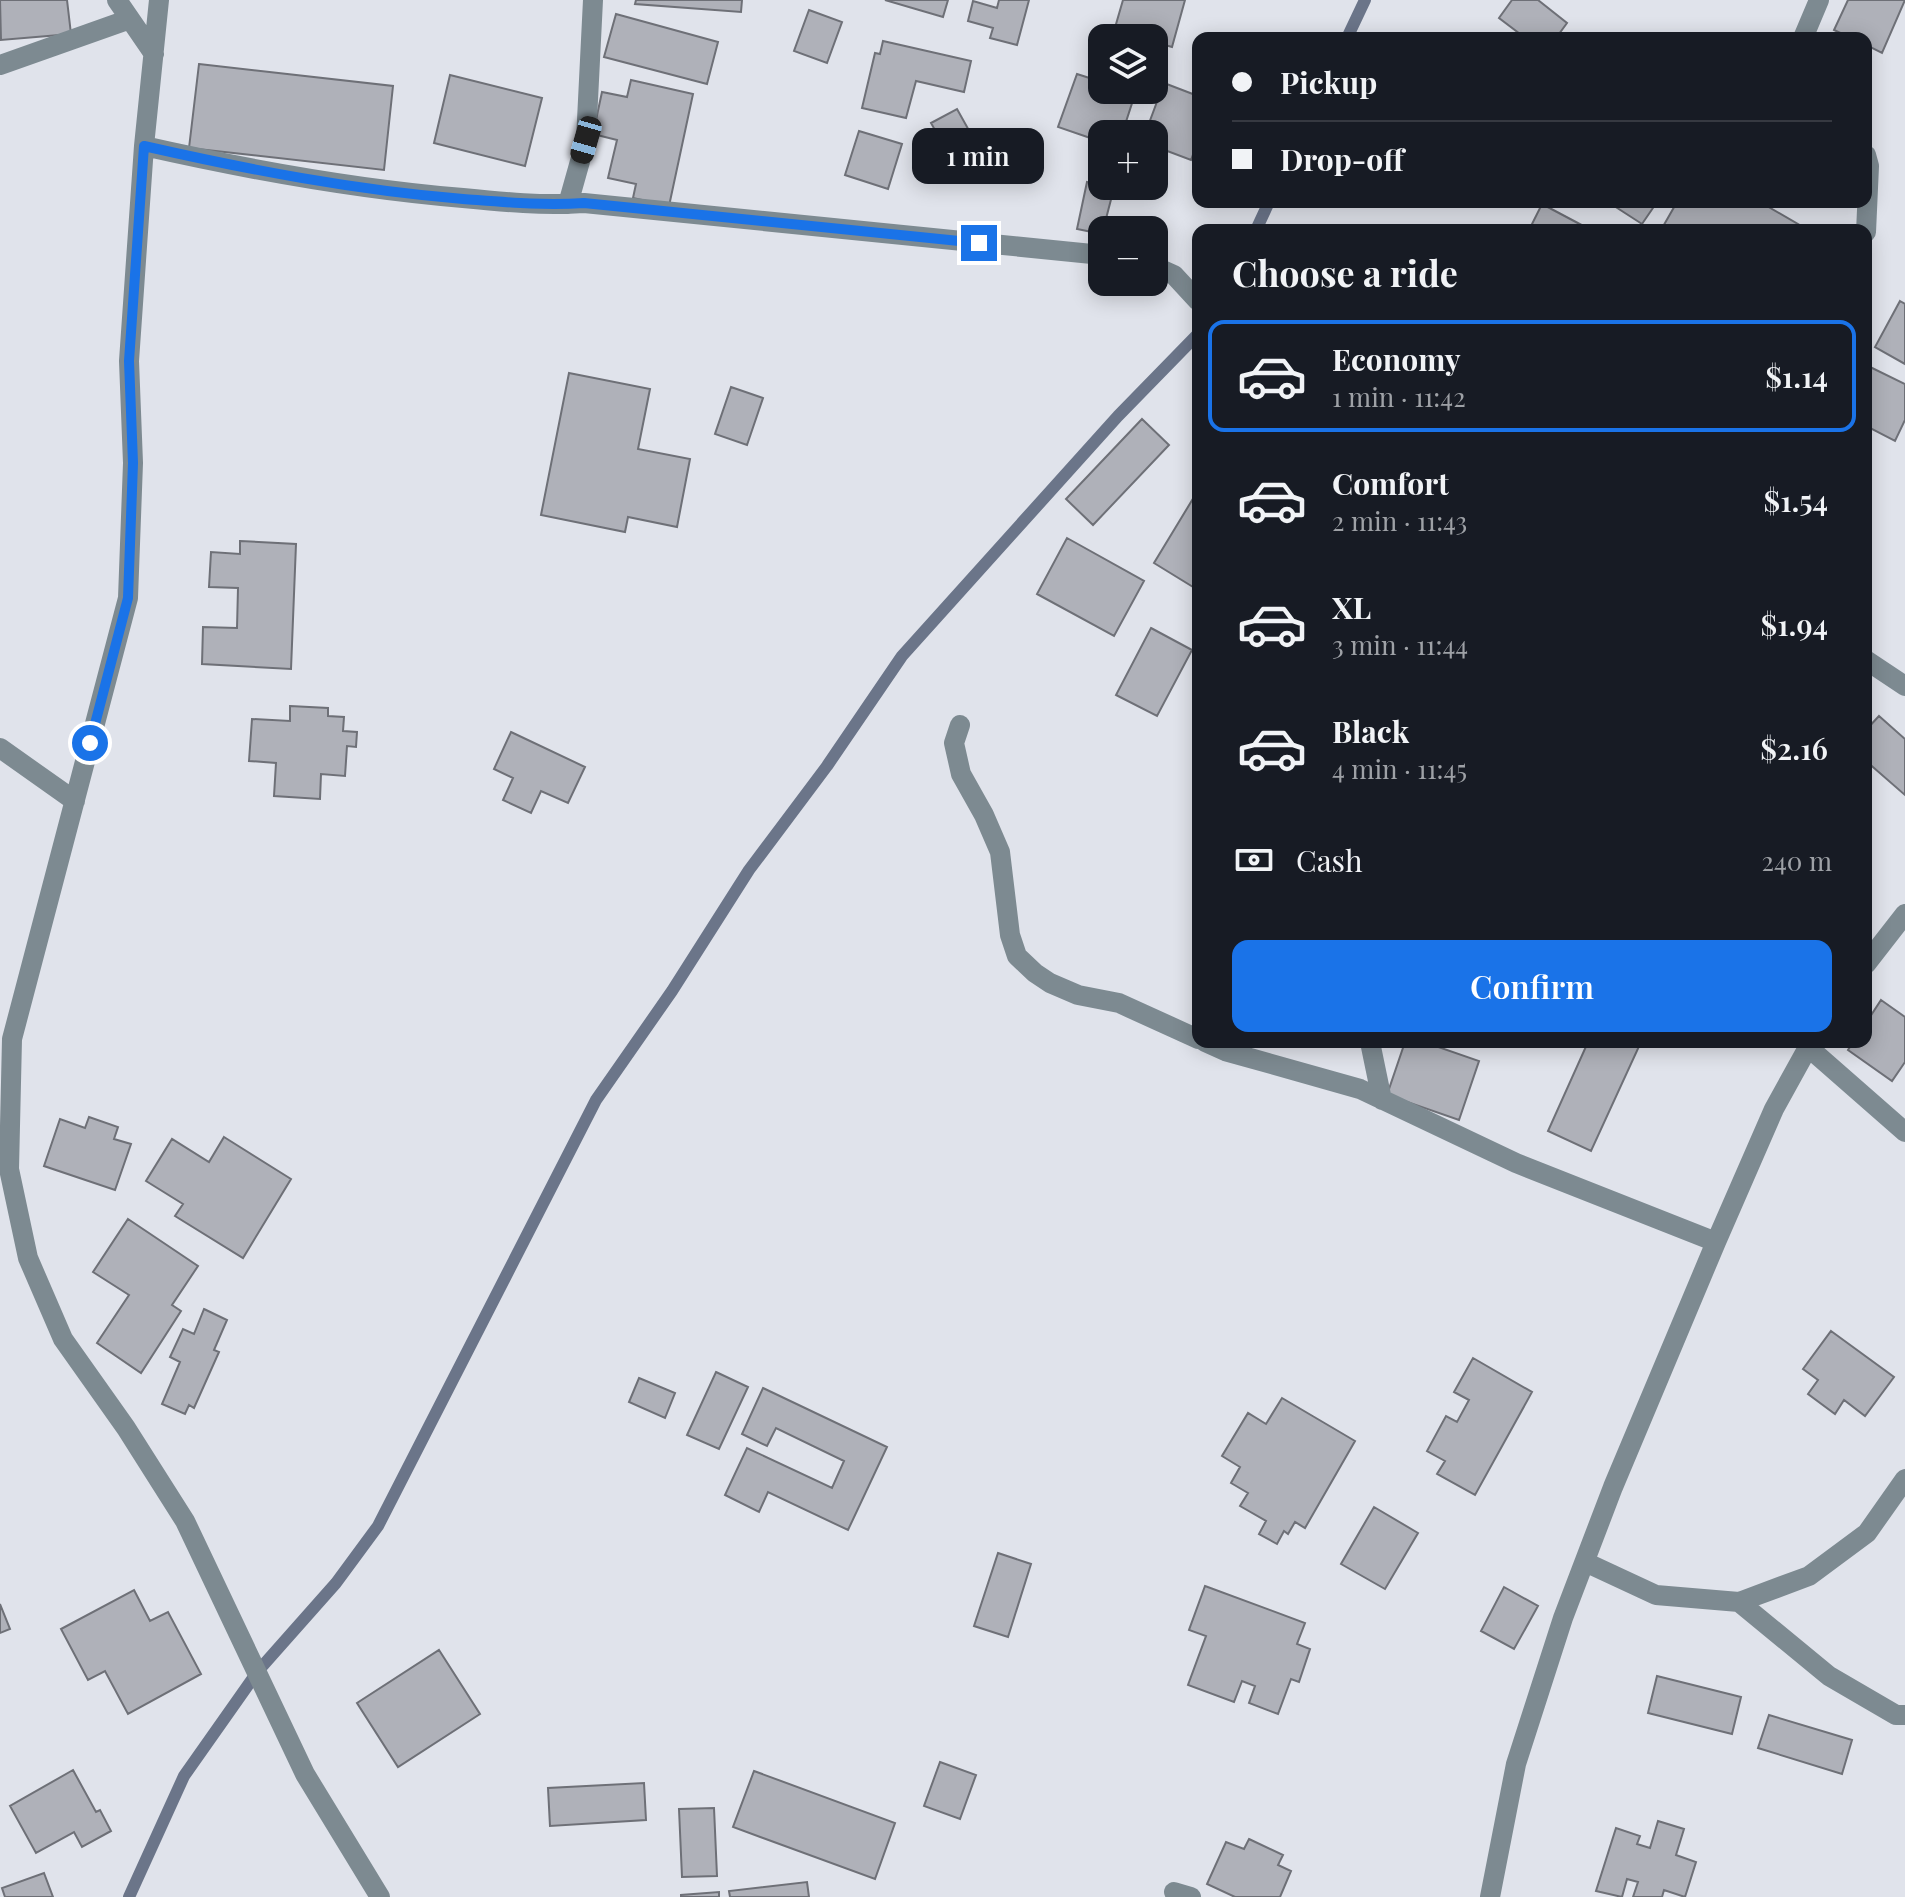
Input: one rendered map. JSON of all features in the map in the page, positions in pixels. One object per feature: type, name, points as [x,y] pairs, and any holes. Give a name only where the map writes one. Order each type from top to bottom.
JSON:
[{"type":"street","points":[[117,0],[154,54]]},
{"type":"street","points":[[159,0],[144,146],[129,361],[133,463],[128,598],[12,1039],[4,1168],[28,1258],[63,1339],[126,1428],[185,1521],[305,1774],[380,1897]]},
{"type":"street","points":[[568,204],[586,140],[593,0]]},
{"type":"street","points":[[1806,32],[1819,0]]},
{"type":"street","points":[[0,65],[130,19]]},
{"type":"street","points":[[144,146],[250,170],[381,192],[526,204],[584,203],[1088,254]]},
{"type":"street","points":[[1168,272],[1192,294]]},
{"type":"street","points":[[1872,664],[1905,686]]},
{"type":"street","points":[[960,725],[954,743],[961,774],[1000,852],[1010,935],[1017,956],[1050,983],[1078,995],[1119,1003],[1192,1036]]},
{"type":"street","points":[[0,748],[75,801]]},
{"type":"street","points":[[1872,956],[1905,914]]},
{"type":"street","points":[[1218,1048],[1360,1089],[1516,1163],[1716,1242]]},
{"type":"street","points":[[1371,1048],[1382,1100]]},
{"type":"street","points":[[1490,1897],[1516,1764],[1563,1618],[1613,1487],[1716,1242],[1774,1109],[1807,1048]]},
{"type":"street","points":[[1813,1048],[1905,1132]]},
{"type":"street","points":[[1585,1562],[1656,1595],[1739,1602],[1809,1576],[1867,1533],[1905,1479]]},
{"type":"street","points":[[1739,1602],[1829,1676],[1896,1715],[1905,1715]]},
{"type":"building","points":[[0,0],[67,0],[71,34],[1,40]]},
{"type":"building","points":[[636,0],[742,0],[741,12],[635,4]]},
{"type":"building","points":[[885,0],[948,0],[943,17]]},
{"type":"building","points":[[999,0],[1029,0],[1017,45],[990,38],[993,28],[968,21],[973,1],[997,8]]},
{"type":"building","points":[[1123,0],[1185,0],[1172,47],[1168,46],[1168,24],[1116,24]]},
{"type":"building","points":[[1512,0],[1538,0],[1567,23],[1560,32],[1517,32],[1499,18]]},
{"type":"building","points":[[1848,0],[1905,0],[1882,53],[1872,48],[1872,32],[1834,30]]},
{"type":"building","points":[[809,10],[842,22],[827,63],[794,51]]},
{"type":"building","points":[[616,14],[718,42],[707,84],[604,57]]},
{"type":"building","points":[[883,41],[971,61],[964,92],[916,81],[906,118],[862,108],[875,53],[880,54]]},
{"type":"building","points":[[199,64],[393,86],[384,170],[189,148]]},
{"type":"building","points":[[1077,74],[1088,78],[1088,104],[1132,104],[1127,120],[1088,120],[1088,137],[1058,127]]},
{"type":"building","points":[[450,75],[542,98],[525,166],[434,143]]},
{"type":"building","points":[[631,80],[693,94],[669,206],[633,198],[636,184],[608,178],[617,140],[593,134],[602,92],[627,97]]},
{"type":"building","points":[[1168,85],[1192,94],[1191,160],[1168,151],[1168,120],[1150,120],[1156,104],[1168,104]]},
{"type":"building","points":[[957,109],[971,134],[945,148],[931,123]]},
{"type":"building","points":[[859,131],[902,144],[888,189],[845,175]]},
{"type":"building","points":[[1088,182],[1088,200],[1111,200],[1107,216],[1088,216],[1088,231],[1077,229]]},
{"type":"building","points":[[1540,208],[1550,208],[1580,224],[1532,224]]},
{"type":"building","points":[[1617,208],[1653,208],[1642,224]]},
{"type":"building","points":[[1674,208],[1770,208],[1798,224],[1664,224]]},
{"type":"building","points":[[1900,301],[1905,304],[1905,364],[1875,347]]},
{"type":"building","points":[[1872,368],[1905,384],[1905,420],[1895,441],[1872,429]]},
{"type":"building","points":[[569,373],[650,389],[638,449],[690,459],[677,527],[628,517],[625,532],[541,515]]},
{"type":"building","points":[[731,387],[763,398],[747,445],[715,434]]},
{"type":"building","points":[[1142,419],[1169,445],[1093,525],[1066,499]]},
{"type":"building","points":[[1192,500],[1192,586],[1154,563]]},
{"type":"building","points":[[1067,538],[1144,581],[1114,636],[1037,594]]},
{"type":"building","points":[[240,541],[296,544],[291,669],[202,664],[203,627],[237,628],[238,588],[209,587],[211,552],[240,554]]},
{"type":"building","points":[[1151,628],[1192,650],[1157,716],[1116,695]]},
{"type":"building","points":[[290,706],[328,708],[328,716],[344,717],[343,731],[357,732],[356,747],[347,746],[345,776],[321,774],[320,799],[274,796],[276,763],[249,761],[252,719],[290,721]]},
{"type":"building","points":[[1879,716],[1905,739],[1905,795],[1872,766],[1872,724]]},
{"type":"building","points":[[511,732],[585,767],[568,803],[541,791],[531,813],[503,800],[513,778],[494,769]]},
{"type":"building","points":[[1881,1000],[1905,1017],[1905,1062],[1892,1081],[1848,1050],[1872,1048],[1872,1014]]},
{"type":"building","points":[[1403,1048],[1441,1048],[1479,1061],[1459,1120],[1387,1095]]},
{"type":"building","points":[[1585,1048],[1638,1048],[1591,1151],[1548,1131]]},
{"type":"building","points":[[89,1117],[118,1127],[114,1139],[131,1144],[115,1190],[44,1166],[60,1119],[85,1128]]},
{"type":"building","points":[[224,1137],[291,1179],[243,1258],[175,1216],[183,1204],[146,1181],[172,1139],[209,1162]]},
{"type":"building","points":[[128,1219],[198,1266],[172,1305],[181,1311],[141,1373],[97,1343],[129,1295],[93,1272]]},
{"type":"building","points":[[204,1309],[227,1320],[214,1350],[219,1352],[194,1408],[189,1405],[185,1414],[162,1404],[180,1362],[170,1357],[183,1329],[194,1334]]},
{"type":"building","points":[[1831,1331],[1894,1377],[1865,1416],[1844,1400],[1835,1414],[1808,1394],[1818,1380],[1803,1369]]},
{"type":"building","points":[[1473,1358],[1532,1392],[1475,1495],[1437,1474],[1445,1461],[1427,1451],[1446,1416],[1457,1422],[1469,1400],[1454,1392]]},
{"type":"building","points":[[716,1372],[748,1387],[719,1449],[687,1435]]},
{"type":"building","points":[[639,1378],[675,1393],[665,1418],[629,1402]]},
{"type":"building","points":[[763,1388],[887,1447],[848,1530],[768,1492],[759,1512],[725,1495],[747,1448],[832,1488],[844,1461],[776,1428],[767,1446],[742,1434]]},
{"type":"building","points":[[1282,1398],[1355,1441],[1305,1528],[1295,1522],[1288,1534],[1284,1531],[1277,1544],[1259,1534],[1266,1521],[1240,1506],[1248,1493],[1231,1483],[1240,1467],[1222,1456],[1248,1413],[1266,1424]]},
{"type":"building","points":[[1374,1507],[1418,1533],[1385,1589],[1341,1564]]},
{"type":"building","points":[[998,1553],[1031,1564],[1008,1637],[974,1626]]},
{"type":"building","points":[[1205,1586],[1305,1623],[1297,1644],[1310,1649],[1299,1682],[1291,1679],[1278,1714],[1249,1703],[1255,1686],[1242,1681],[1234,1702],[1188,1685],[1206,1636],[1189,1630]]},
{"type":"building","points":[[1504,1587],[1538,1606],[1514,1649],[1481,1631]]},
{"type":"building","points":[[134,1590],[150,1621],[168,1612],[201,1674],[128,1714],[105,1671],[88,1680],[61,1629]]},
{"type":"building","points":[[0,1604],[10,1629],[0,1633]]},
{"type":"building","points":[[439,1650],[480,1714],[398,1767],[357,1703]]},
{"type":"building","points":[[1657,1676],[1741,1697],[1732,1734],[1648,1713]]},
{"type":"building","points":[[1769,1715],[1852,1740],[1842,1774],[1758,1748]]},
{"type":"building","points":[[940,1762],[976,1775],[960,1819],[924,1806]]},
{"type":"building","points":[[73,1770],[96,1812],[100,1810],[111,1831],[82,1847],[74,1832],[36,1853],[10,1806]]},
{"type":"building","points":[[754,1771],[895,1823],[875,1879],[733,1827]]},
{"type":"building","points":[[644,1783],[646,1820],[550,1826],[548,1788]]},
{"type":"building","points":[[714,1808],[717,1876],[682,1877],[679,1809]]},
{"type":"building","points":[[1658,1821],[1684,1829],[1676,1855],[1696,1862],[1685,1897],[1664,1890],[1662,1897],[1633,1897],[1638,1882],[1627,1879],[1622,1897],[1596,1891],[1616,1828],[1640,1836],[1637,1844],[1650,1848]]},
{"type":"building","points":[[1249,1839],[1283,1855],[1278,1865],[1291,1871],[1280,1897],[1235,1897],[1207,1884],[1226,1842],[1244,1849]]},
{"type":"building","points":[[44,1873],[53,1897],[5,1897],[2,1888]]},
{"type":"building","points":[[807,1882],[809,1897],[730,1897],[729,1891]]},
{"type":"building","points":[[719,1892],[719,1897],[681,1897],[681,1895]]},
{"type":"waterway","points":[[1350,32],[1365,0]]},
{"type":"waterway","points":[[1259,224],[1266,208]]},
{"type":"waterway","points":[[129,1897],[184,1776],[258,1671],[336,1583],[378,1526],[596,1100],[672,991],[749,870],[827,766],[902,656],[1118,416],[1192,340]]},
{"type":"route","points":[[90,743],[128,598],[133,463],[129,361],[144,146],[250,170],[381,192],[526,204],[584,203],[979,243]]}]
